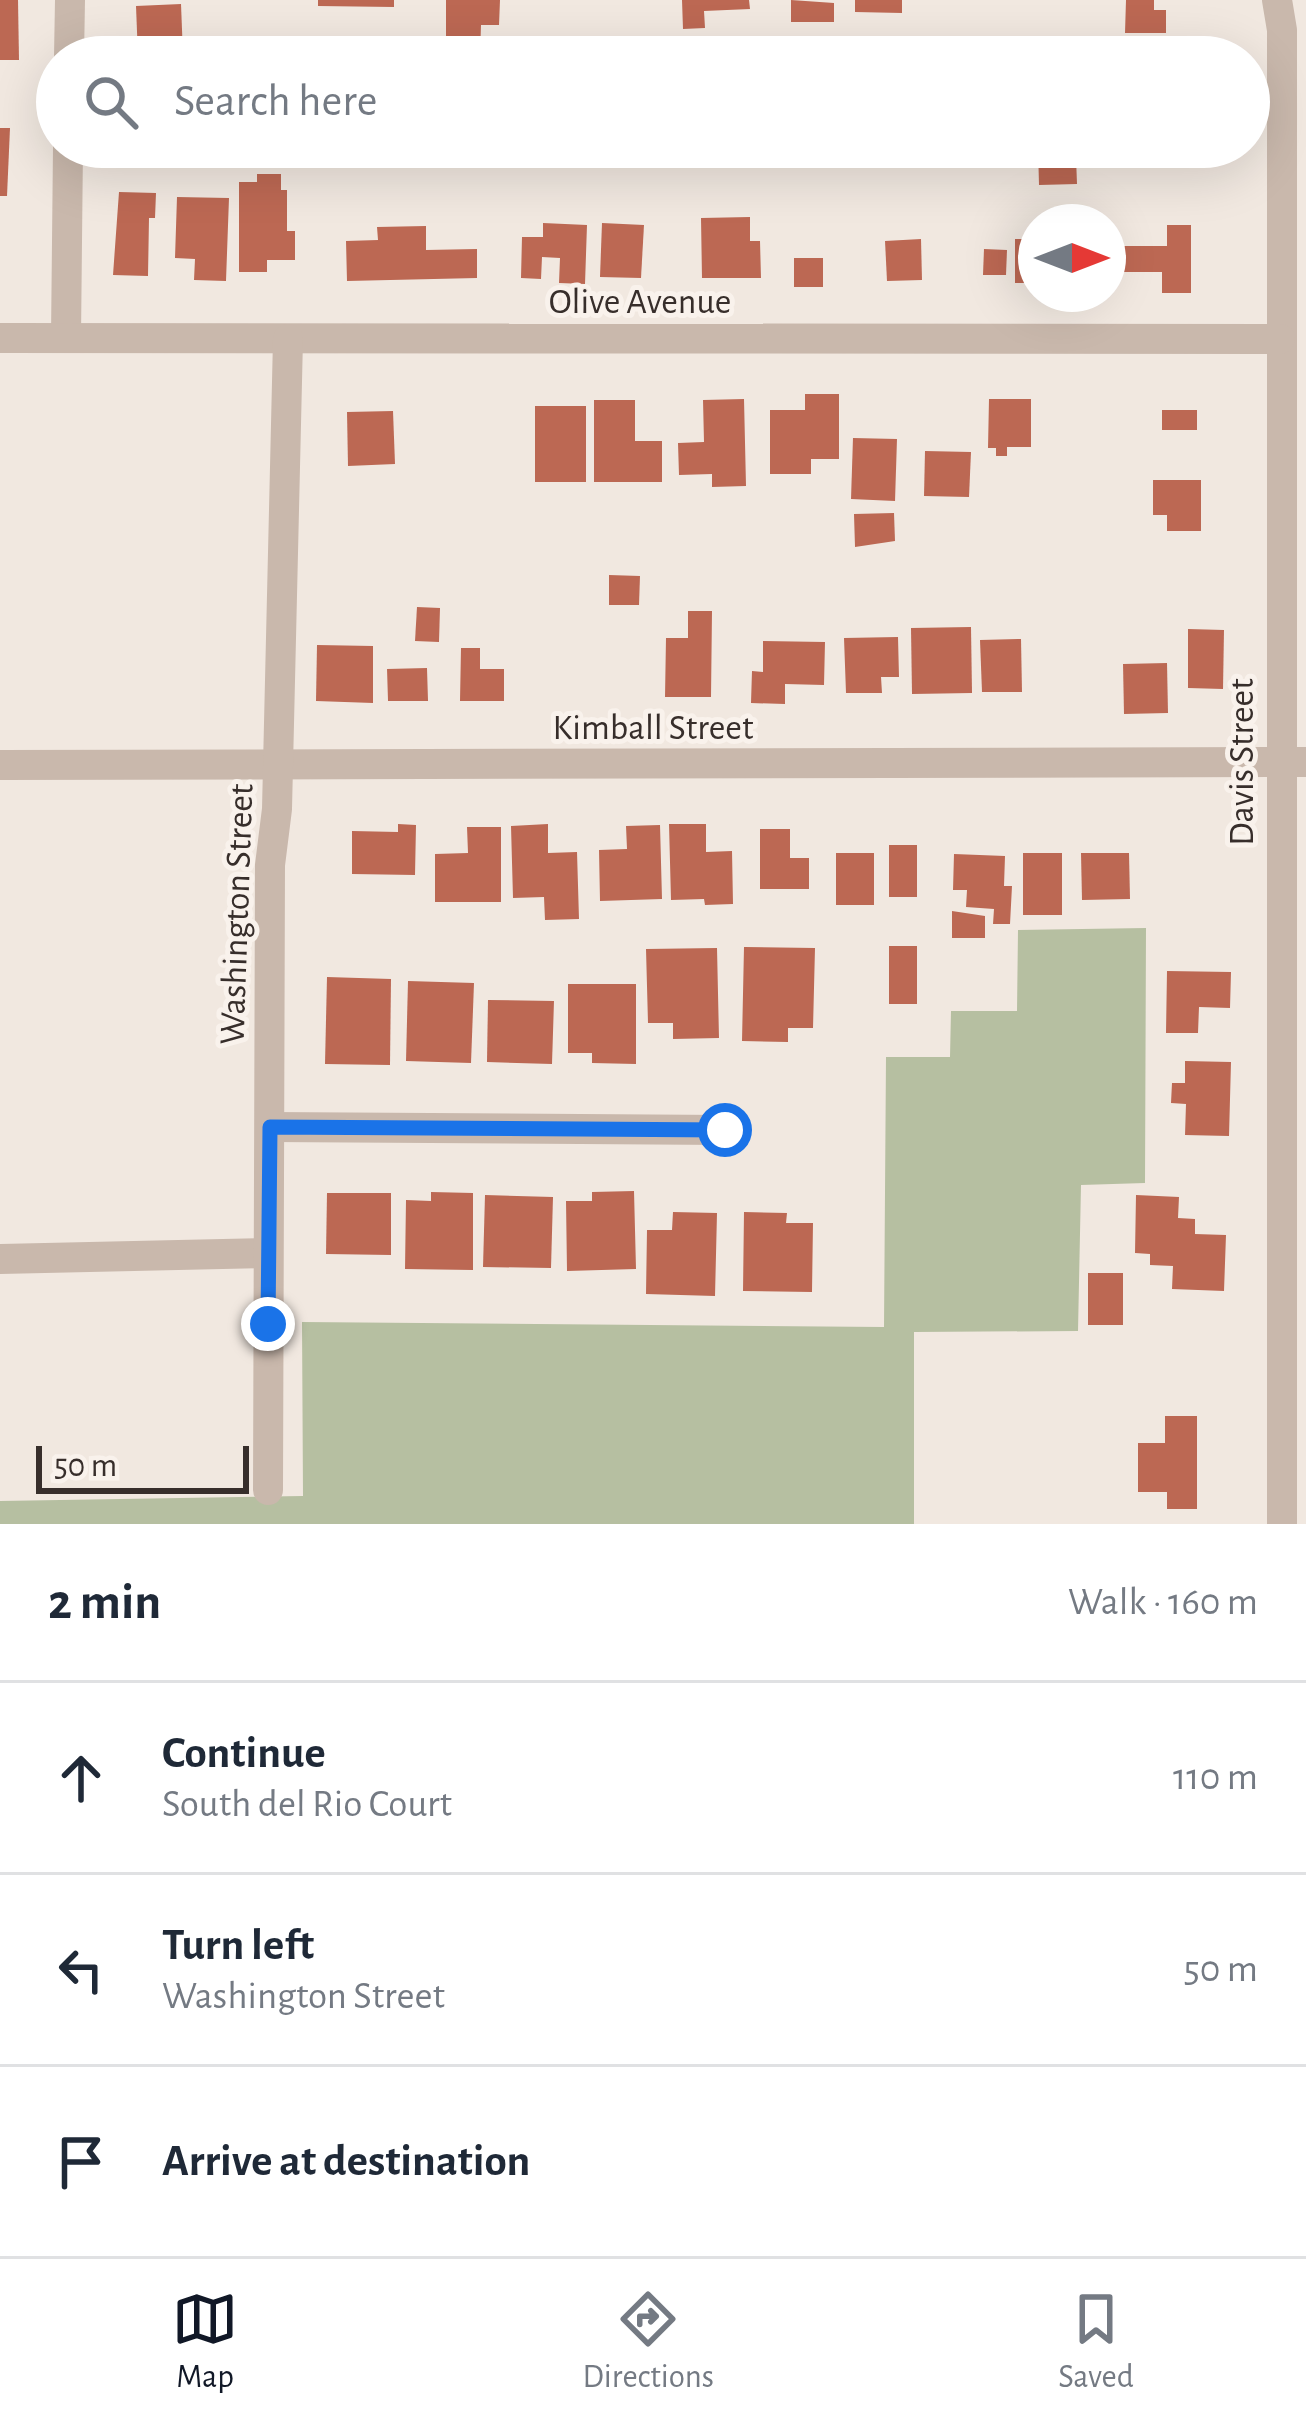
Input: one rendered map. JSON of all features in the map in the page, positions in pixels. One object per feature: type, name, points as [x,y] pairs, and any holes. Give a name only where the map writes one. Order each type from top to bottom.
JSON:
[{"type":"street","points":[[69,36],[70,0]]},
{"type":"street","name":"Davis Street","points":[[1282,1524],[1294,1302],[1292,763],[1280,339],[1288,20]]},
{"type":"street","points":[[65,338],[68,168]]},
{"type":"street","name":"Olive Avenue","points":[[0,338],[1280,339]]},
{"type":"street","name":"Washington Street","points":[[268,1490],[270,865],[278,765],[288,339]]},
{"type":"street","name":"Kimball Street","points":[[0,764],[1292,763]]},
{"type":"street","points":[[270,1127],[725,1130]]},
{"type":"street","points":[[0,1258],[268,1253]]},
{"type":"green space","points":[[1146,928],[1145,1183],[1081,1185],[1078,1331],[914,1332],[914,1524],[0,1524],[0,1501],[303,1496],[302,1322],[884,1327],[886,1057],[950,1057],[951,1011],[1017,1011],[1018,930]]},
{"type":"building","points":[[0,0],[18,0],[19,60],[0,60]]},
{"type":"building","points":[[318,0],[394,0],[394,7],[318,6]]},
{"type":"building","points":[[446,0],[500,0],[499,25],[481,25],[481,36],[446,36]]},
{"type":"building","points":[[682,0],[749,0],[750,9],[704,11],[705,28],[683,29]]},
{"type":"building","points":[[791,0],[834,3],[834,22],[791,22]]},
{"type":"building","points":[[855,0],[902,0],[902,13],[855,12]]},
{"type":"building","points":[[1126,0],[1154,0],[1154,10],[1166,10],[1166,33],[1125,33]]},
{"type":"building","points":[[181,4],[182,36],[137,36],[136,6]]},
{"type":"building","points":[[0,128],[10,128],[7,196],[0,196]]},
{"type":"building","points":[[1039,168],[1076,168],[1077,184],[1039,185]]},
{"type":"building","points":[[257,174],[281,174],[281,190],[287,190],[287,231],[295,231],[295,260],[267,260],[267,272],[239,272],[239,182],[257,182]]},
{"type":"building","points":[[119,192],[156,193],[155,218],[149,218],[148,276],[113,275]]},
{"type":"building","points":[[177,197],[229,198],[226,281],[194,280],[195,259],[175,258]]},
{"type":"building","points":[[750,217],[750,241],[760,241],[761,278],[702,278],[701,218]]},
{"type":"building","points":[[543,223],[587,225],[585,284],[559,283],[560,258],[542,257],[541,279],[521,278],[522,237],[543,237]]},
{"type":"building","points":[[602,223],[644,225],[641,278],[600,277]]},
{"type":"building","points":[[1167,225],[1191,225],[1191,293],[1162,293],[1162,272],[1126,272],[1126,246],[1167,246]]},
{"type":"building","points":[[426,226],[426,250],[477,249],[477,278],[347,281],[346,241],[378,240],[377,227]]},
{"type":"building","points":[[921,239],[922,280],[887,281],[885,241]]},
{"type":"building","points":[[1015,239],[1018,239],[1018,283]]},
{"type":"building","points":[[984,249],[1007,250],[1006,275],[983,275]]},
{"type":"building","points":[[794,258],[823,258],[823,287],[794,287]]},
{"type":"building","points":[[805,394],[839,394],[839,459],[811,459],[811,474],[770,474],[770,410],[805,410]]},
{"type":"building","points":[[744,399],[746,486],[712,487],[712,474],[679,475],[678,443],[704,442],[703,400]]},
{"type":"building","points":[[989,399],[1031,399],[1031,447],[1007,447],[1007,456],[996,456],[996,448],[988,448]]},
{"type":"building","points":[[594,400],[635,400],[635,441],[662,441],[662,482],[594,482]]},
{"type":"building","points":[[535,406],[586,406],[586,482],[535,482]]},
{"type":"building","points":[[1162,410],[1197,410],[1197,430],[1162,430]]},
{"type":"building","points":[[393,411],[395,464],[348,466],[347,412]]},
{"type":"building","points":[[853,438],[897,439],[895,501],[851,499]]},
{"type":"building","points":[[925,451],[971,452],[969,497],[924,496]]},
{"type":"building","points":[[1153,480],[1201,480],[1201,531],[1167,531],[1167,515],[1153,515]]},
{"type":"building","points":[[894,513],[895,541],[855,547],[854,514]]},
{"type":"building","points":[[609,575],[640,576],[639,605],[609,605]]},
{"type":"building","points":[[417,607],[440,608],[439,642],[415,641]]},
{"type":"building","points":[[688,611],[712,611],[711,697],[665,697],[666,638],[688,638]]},
{"type":"building","points":[[971,627],[972,693],[912,694],[911,628]]},
{"type":"building","points":[[1188,629],[1224,630],[1223,689],[1188,688]]},
{"type":"building","points":[[898,637],[899,677],[881,677],[882,693],[846,693],[844,638]]},
{"type":"building","points":[[1021,639],[1022,692],[982,692],[980,640]]},
{"type":"building","points":[[763,641],[825,642],[824,685],[785,684],[785,704],[751,703],[752,671],[763,672]]},
{"type":"building","points":[[317,645],[373,646],[373,703],[316,701]]},
{"type":"building","points":[[461,648],[480,648],[480,669],[504,669],[504,701],[460,701]]},
{"type":"building","points":[[1167,663],[1168,713],[1124,714],[1123,664]]},
{"type":"building","points":[[427,668],[428,701],[388,701],[387,669]]},
{"type":"building","points":[[398,824],[416,825],[415,875],[352,874],[352,831],[398,832]]},
{"type":"building","points":[[548,824],[548,853],[577,852],[579,919],[545,920],[544,897],[513,898],[511,826]]},
{"type":"building","points":[[669,824],[706,824],[706,852],[732,851],[733,904],[671,900]]},
{"type":"building","points":[[660,825],[662,899],[600,901],[599,850],[627,849],[626,826]]},
{"type":"building","points":[[467,827],[501,827],[501,902],[435,902],[435,854],[468,853]]},
{"type":"building","points":[[760,829],[790,829],[790,858],[809,858],[809,889],[760,889]]},
{"type":"building","points":[[889,845],[917,845],[917,897],[889,897]]},
{"type":"building","points":[[836,853],[874,853],[874,905],[836,905]]},
{"type":"building","points":[[1023,853],[1062,853],[1062,915],[1023,915]]},
{"type":"building","points":[[1081,853],[1129,853],[1130,899],[1082,900]]},
{"type":"building","points":[[954,854],[1005,856],[1004,886],[1012,886],[1010,924],[993,924],[994,909],[966,907],[967,890],[953,890]]},
{"type":"building","points":[[952,911],[985,916],[985,938],[952,938]]},
{"type":"building","points":[[889,946],[917,946],[917,1004],[889,1004]]},
{"type":"building","points":[[744,947],[815,948],[813,1028],[788,1028],[788,1042],[742,1041]]},
{"type":"building","points":[[717,948],[719,1038],[673,1039],[673,1023],[648,1023],[646,949]]},
{"type":"building","points":[[1167,971],[1231,972],[1230,1008],[1199,1007],[1198,1033],[1166,1033]]},
{"type":"building","points":[[327,977],[391,979],[390,1065],[325,1064]]},
{"type":"building","points":[[408,981],[474,983],[471,1063],[406,1061]]},
{"type":"building","points":[[568,984],[636,984],[636,1064],[592,1063],[592,1053],[568,1053]]},
{"type":"building","points":[[488,1000],[554,1001],[552,1064],[487,1062]]},
{"type":"building","points":[[1185,1061],[1231,1062],[1229,1136],[1185,1135],[1186,1104],[1171,1103],[1172,1083],[1185,1083]]},
{"type":"building","points":[[634,1191],[636,1269],[567,1271],[566,1201],[592,1201],[592,1192]]},
{"type":"building","points":[[431,1192],[473,1193],[473,1270],[405,1269],[406,1200],[431,1201]]},
{"type":"building","points":[[327,1193],[391,1193],[391,1255],[326,1254]]},
{"type":"building","points":[[485,1195],[553,1197],[551,1268],[483,1267]]},
{"type":"building","points":[[1136,1195],[1179,1197],[1178,1218],[1195,1219],[1195,1234],[1226,1235],[1224,1291],[1172,1289],[1173,1266],[1150,1265],[1150,1254],[1135,1253]]},
{"type":"building","points":[[673,1212],[717,1213],[715,1296],[646,1294],[647,1230],[672,1230]]},
{"type":"building","points":[[744,1212],[787,1213],[786,1223],[813,1223],[812,1292],[743,1291]]},
{"type":"building","points":[[1088,1273],[1123,1273],[1123,1325],[1088,1325]]},
{"type":"building","points":[[1165,1416],[1197,1416],[1197,1509],[1167,1509],[1167,1492],[1138,1492],[1138,1443],[1165,1443]]},
{"type":"route","points":[[268,1324],[270,1127],[725,1130]]}]
